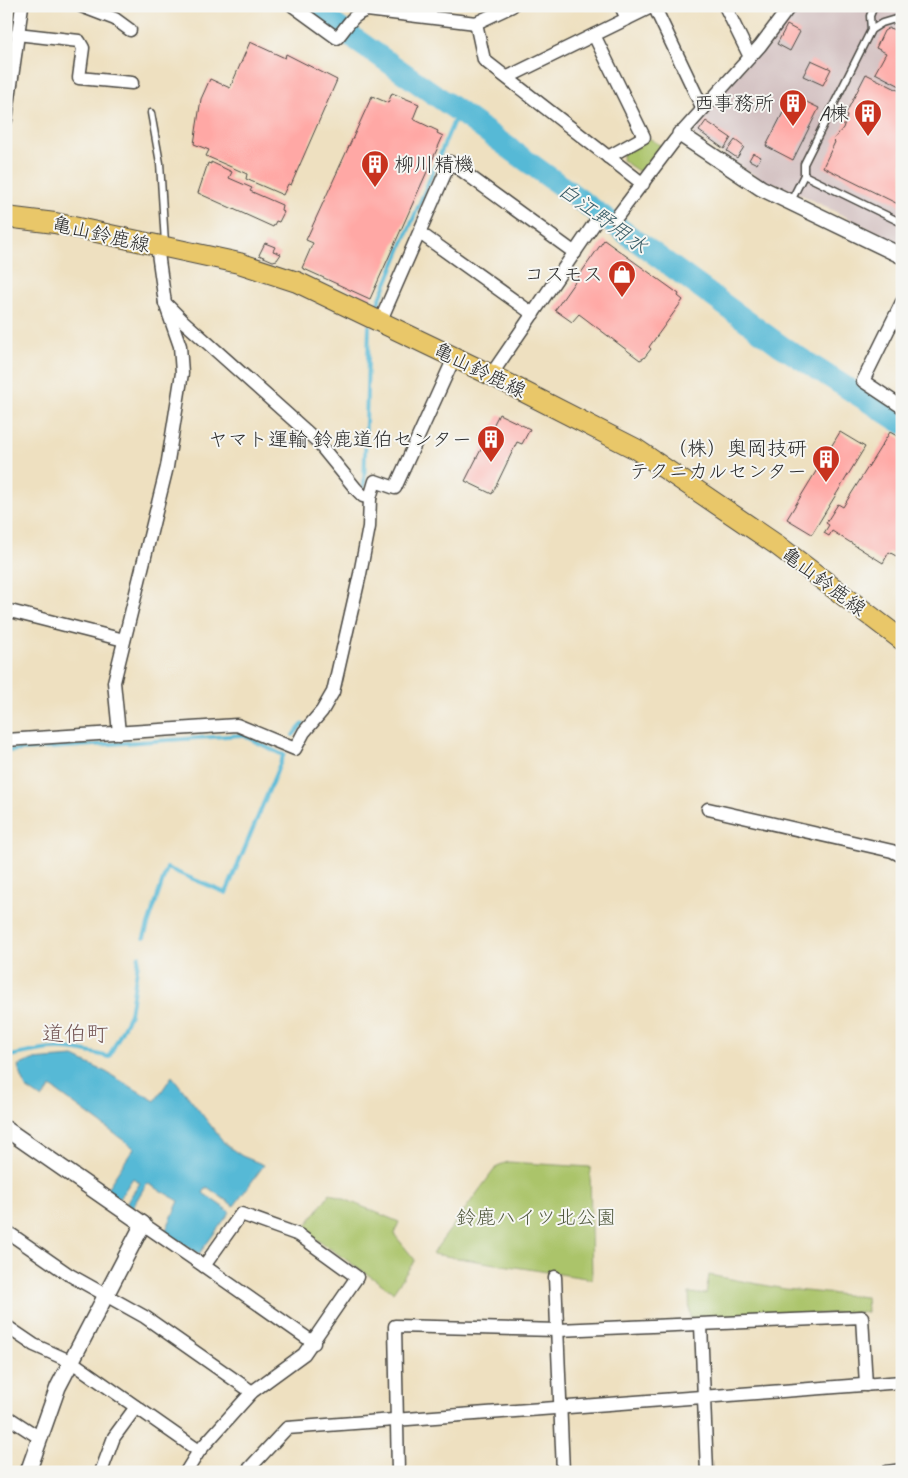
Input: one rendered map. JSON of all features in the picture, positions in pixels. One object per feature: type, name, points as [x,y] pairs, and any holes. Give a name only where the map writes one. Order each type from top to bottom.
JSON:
[{"type":"main road","name":"亀山鈴鹿線","points":[[6,217],[55,223],[238,263],[297,282],[491,375],[636,449],[776,545],[902,640]]},
{"type":"street","points":[[6,120],[22,6]]},
{"type":"street","points":[[81,6],[115,20],[130,30]]},
{"type":"street","points":[[293,6],[337,38],[360,12],[367,10],[476,23],[512,6]]},
{"type":"street","points":[[621,6],[627,19]]},
{"type":"street","points":[[508,77],[654,6],[703,109]]},
{"type":"street","points":[[725,6],[750,56]]},
{"type":"street","points":[[616,218],[680,134],[750,56],[790,6]]},
{"type":"street","points":[[476,23],[484,60],[643,184]]},
{"type":"street","points":[[17,34],[79,41],[83,48],[79,78],[132,83]]},
{"type":"street","points":[[594,35],[644,137],[608,157]]},
{"type":"street","points":[[680,134],[761,188],[902,256]]},
{"type":"street","points":[[380,322],[450,162],[575,253]]},
{"type":"street","points":[[491,375],[594,224]]},
{"type":"street","points":[[420,234],[533,314]]},
{"type":"street","points":[[119,733],[114,682],[167,467],[182,373],[180,346],[165,303],[161,247]]},
{"type":"street","points":[[902,302],[863,381],[902,406]]},
{"type":"street","points":[[165,303],[316,440],[356,489],[363,496],[370,498]]},
{"type":"street","points":[[6,740],[237,725],[295,749],[304,732],[322,711],[334,692],[360,574],[369,527],[370,498],[375,481],[395,488],[454,358]]},
{"type":"street","points":[[6,610],[124,640]]},
{"type":"street","points":[[708,809],[892,851],[902,856]]},
{"type":"street","points":[[6,1129],[314,1343]]},
{"type":"street","points":[[186,1472],[199,1451],[252,1392],[304,1354],[314,1343],[358,1277],[298,1235],[241,1214],[204,1266]]},
{"type":"street","points":[[28,1472],[58,1387],[142,1224]]},
{"type":"street","points":[[6,1231],[68,1274],[145,1317],[252,1392]]},
{"type":"street","points":[[555,1277],[563,1472]]},
{"type":"street","points":[[398,1472],[395,1326],[558,1330],[862,1317],[866,1385]]},
{"type":"street","points":[[702,1324],[707,1472]]},
{"type":"street","points":[[6,1326],[34,1345],[72,1362],[199,1451]]},
{"type":"street","points":[[246,1472],[288,1428],[902,1382]]},
{"type":"street","points":[[101,1472],[114,1436],[136,1406]]},
{"type":"street","points":[[6,1416],[40,1438]]},
{"type":"street","points":[[887,1472],[902,1470]]},
{"type":"lane","points":[[790,202],[804,175],[804,164],[871,30],[870,16],[874,6]]},
{"type":"lane","points":[[871,30],[882,23],[902,17]]},
{"type":"lane","points":[[152,113],[160,163],[161,247]]},
{"type":"lane","points":[[804,175],[902,224]]},
{"type":"shaded area","points":[[795,6],[902,6],[902,245],[804,196],[774,183],[767,184],[694,134],[694,127]]},
{"type":"green space","points":[[649,138],[665,148],[649,170],[638,171],[622,160],[623,152]]},
{"type":"green space","name":"鈴鹿ハイツ北公園","points":[[508,1162],[590,1167],[592,1279],[432,1254],[497,1166]]},
{"type":"green space","points":[[330,1193],[399,1222],[394,1234],[415,1260],[393,1292],[303,1230]]},
{"type":"green space","points":[[709,1275],[785,1289],[866,1297],[867,1312],[690,1319],[689,1293],[706,1294]]},
{"type":"water","points":[[74,1057],[106,1072],[155,1101],[172,1076],[226,1145],[242,1156],[264,1165],[234,1206],[207,1187],[203,1193],[230,1212],[199,1254],[165,1232],[179,1201],[147,1183],[132,1208],[126,1203],[140,1183],[133,1178],[119,1199],[106,1190],[134,1148],[51,1087],[42,1099],[26,1088],[18,1066],[32,1060]]},
{"type":"building","points":[[787,25],[800,32],[790,51],[777,44]]},
{"type":"building","points":[[889,28],[902,32],[902,87],[875,73],[886,53],[876,48],[884,31]]},
{"type":"building","points":[[250,42],[285,58],[286,54],[337,80],[291,185],[288,184],[283,195],[246,179],[247,174],[206,156],[209,150],[194,144],[201,99],[210,79],[230,88]]},
{"type":"building","points":[[811,60],[831,69],[823,85],[803,76]]},
{"type":"building","name":"A棟","points":[[866,74],[902,92],[902,206],[823,167],[835,142],[833,140],[843,128],[847,116],[845,115]]},
{"type":"building","name":"柳川精機","points":[[392,93],[419,104],[413,119],[438,131],[437,133],[443,136],[370,299],[302,268],[313,243],[306,240],[372,96],[388,103]]},
{"type":"building","name":"西事務所","points":[[792,95],[819,108],[793,160],[766,146]]},
{"type":"building","points":[[706,121],[731,138],[724,149],[699,131]]},
{"type":"building","points":[[735,140],[744,147],[737,158],[727,151]]},
{"type":"building","points":[[753,153],[761,157],[757,164],[749,160]]},
{"type":"building","points":[[211,162],[232,172],[229,178],[252,188],[250,191],[282,205],[281,210],[284,212],[279,222],[276,221],[273,227],[198,193],[208,163],[211,164]]},
{"type":"building","name":"コスモス","points":[[604,240],[679,294],[678,296],[683,300],[649,347],[651,349],[640,360],[579,314],[572,322],[555,310]]},
{"type":"building","points":[[265,243],[275,247],[273,251],[281,254],[277,260],[273,261],[259,255]]},
{"type":"building","name":"ヤマト運輸 鈴鹿道伯センター","points":[[499,414],[530,429],[522,444],[517,442],[492,494],[465,481]]},
{"type":"building","name":"（株）奥岡技研 テクニカルセンター","points":[[840,432],[865,447],[812,534],[787,519]]},
{"type":"building","points":[[890,432],[902,439],[902,548],[896,556],[889,552],[883,563],[832,531],[829,536],[824,533],[829,525],[826,523],[838,504],[843,507]]},
{"type":"waterway","name":"白江野用水","points":[[308,6],[458,111],[781,346],[902,423]]},
{"type":"waterway","points":[[376,308],[458,111]]},
{"type":"waterway","points":[[364,487],[369,326]]},
{"type":"waterway","points":[[293,735],[303,724]]},
{"type":"waterway","points":[[6,751],[242,735],[283,755]]},
{"type":"waterway","points":[[144,937],[167,868],[226,893],[284,754]]},
{"type":"waterway","points":[[6,1057],[46,1049],[68,1049],[109,1057],[130,1014],[139,956]]},
{"type":"place","name":"西事務所","points":[[793,127]]},
{"type":"place","name":"A棟","points":[[868,137]]},
{"type":"place","name":"柳川精機","points":[[375,188]]},
{"type":"place","name":"コスモス","points":[[622,298]]},
{"type":"place","name":"ヤマト運輸 鈴鹿道伯センター","points":[[491,463]]},
{"type":"place","name":"（株）奥岡技研 テクニカルセンター","points":[[826,483]]},
{"type":"district","name":"道伯町","points":[[75,1033]]}]
